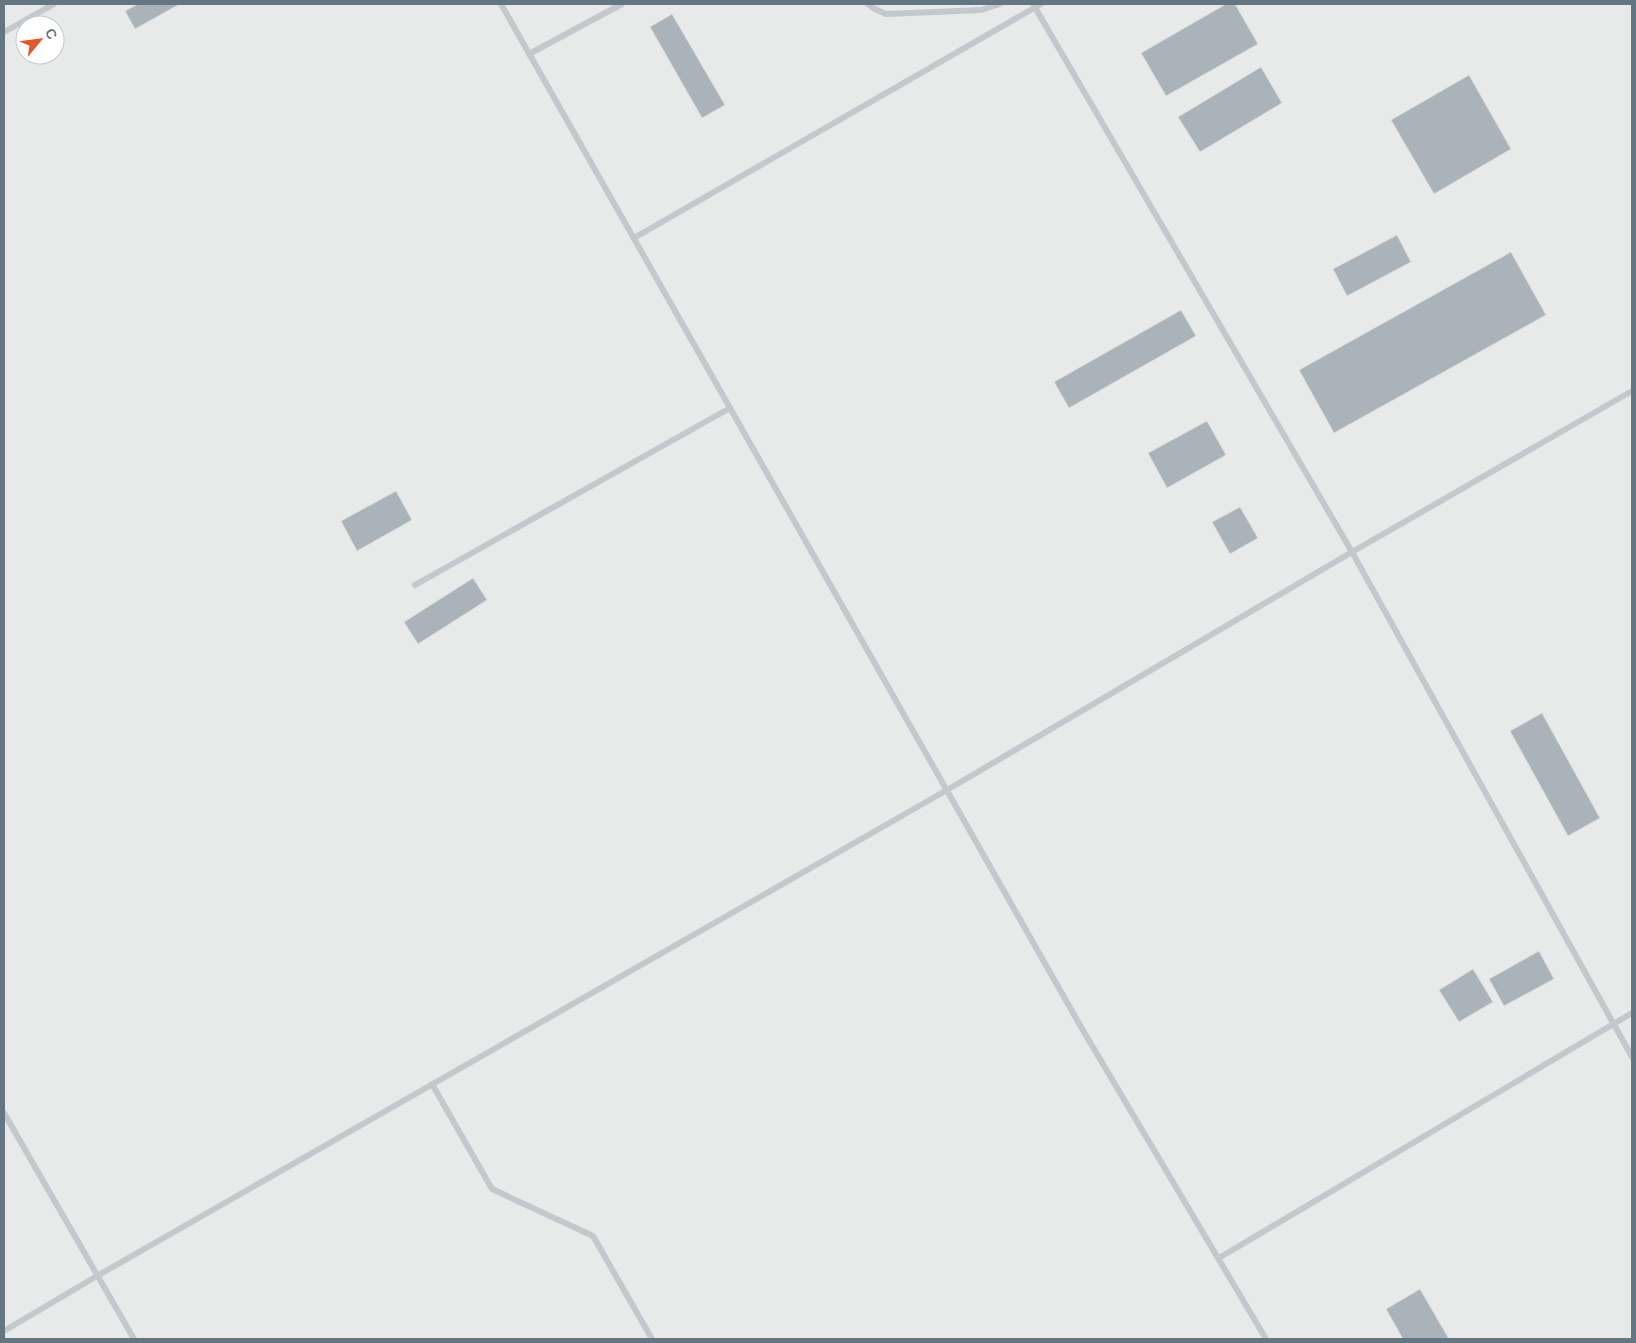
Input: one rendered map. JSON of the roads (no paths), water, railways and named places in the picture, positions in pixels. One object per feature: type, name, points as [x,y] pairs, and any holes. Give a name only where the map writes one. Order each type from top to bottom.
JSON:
[{"type":"lane","points":[[4,32],[54,4]]},
{"type":"lane","points":[[501,4],[1076,1018],[1266,1339]]},
{"type":"lane","points":[[530,54],[622,4]]},
{"type":"lane","points":[[868,4],[886,14],[981,10],[1000,4]]},
{"type":"lane","points":[[634,238],[1036,5],[1352,552],[1632,1057]]},
{"type":"lane","points":[[4,1331],[947,790],[1352,552],[1632,391]]},
{"type":"lane","points":[[415,585],[730,408]]},
{"type":"lane","points":[[1219,1258],[1632,1013]]},
{"type":"lane","points":[[432,1084],[492,1189],[593,1236],[652,1339]]},
{"type":"lane","points":[[4,1113],[134,1339]]}]
